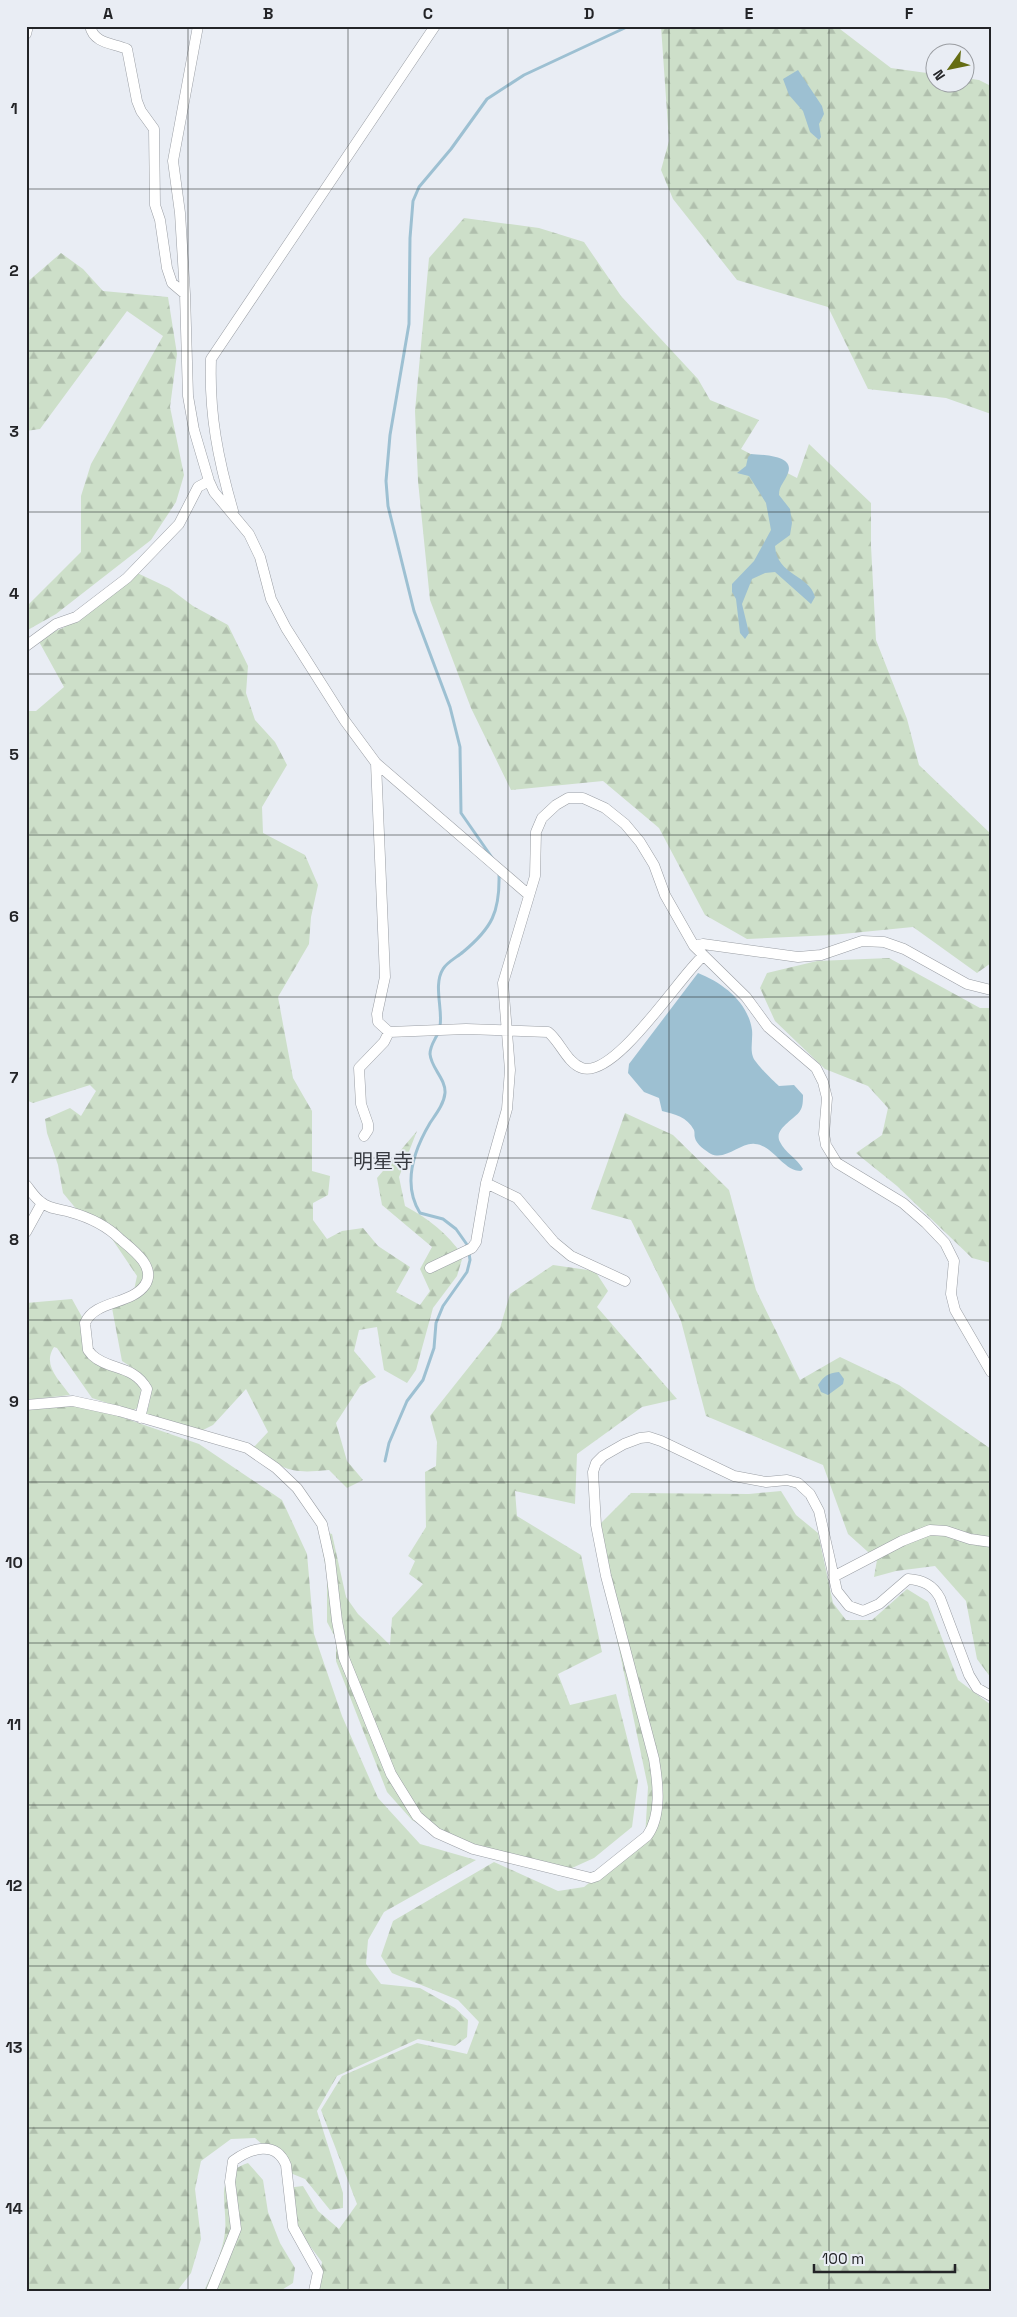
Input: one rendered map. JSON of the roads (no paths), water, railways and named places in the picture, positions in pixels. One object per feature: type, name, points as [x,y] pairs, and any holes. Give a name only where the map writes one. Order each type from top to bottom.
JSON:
[{"type":"street","points":[[26,34],[28,26]]},
{"type":"street","points":[[90,26],[93,35],[100,40],[128,49],[137,101],[141,111],[154,129],[155,205],[160,220],[167,268],[172,283],[185,294]]},
{"type":"street","points":[[198,26],[173,161],[180,213],[188,396],[194,430],[208,480],[214,492],[249,534],[260,557],[271,599],[286,628],[345,721],[376,763],[529,895]]},
{"type":"street","points":[[234,515],[220,467],[213,427],[210,396],[211,359],[435,26]]},
{"type":"street","points":[[26,646],[56,624],[76,617],[127,578],[180,524],[198,487],[208,480]]},
{"type":"street","points":[[376,763],[385,977],[377,1014],[378,1022],[389,1032],[466,1029],[506,1032],[548,1032],[555,1037],[574,1063],[582,1068],[594,1069],[617,1054],[639,1032],[692,966],[703,956]]},
{"type":"street","points":[[430,1268],[472,1248],[476,1242],[486,1183],[507,1109],[510,1070],[503,983],[535,876],[537,860],[536,832],[542,818],[556,805],[568,798],[583,798],[605,808],[625,824],[640,842],[654,865],[668,902],[694,946],[746,997],[768,1027],[816,1068],[823,1082],[827,1098],[824,1134],[826,1145],[837,1163],[903,1203],[945,1243],[954,1261],[951,1294],[955,1310],[991,1372]]},
{"type":"street","points":[[694,946],[703,944],[798,957],[821,955],[862,941],[884,942],[904,949],[967,984],[991,990]]},
{"type":"street","points":[[364,1136],[368,1130],[368,1124],[362,1104],[359,1068],[384,1042],[389,1032]]},
{"type":"street","points":[[486,1183],[517,1198],[554,1242],[571,1256],[625,1281]]},
{"type":"street","points":[[26,1185],[42,1203],[92,1220],[108,1229],[142,1259],[146,1267],[147,1281],[136,1294],[91,1314],[85,1323],[88,1350],[95,1358],[134,1374],[142,1380],[147,1389],[140,1418]]},
{"type":"street","points":[[26,1232],[42,1203]]},
{"type":"street","points":[[26,1404],[73,1401],[247,1448],[276,1468],[297,1488],[322,1524],[330,1560],[337,1621],[344,1658],[391,1774],[422,1822],[437,1834],[474,1849],[582,1877],[596,1876],[651,1830],[658,1786],[654,1759],[604,1567],[596,1525],[593,1472],[596,1464],[603,1456],[624,1444],[640,1438],[649,1437],[681,1449],[734,1476],[766,1482],[787,1480],[798,1483],[810,1494],[819,1511],[833,1578],[841,1598],[849,1606],[863,1611],[879,1604],[908,1580],[918,1580],[928,1584],[940,1598],[969,1675],[977,1688],[991,1696]]},
{"type":"street","points":[[833,1578],[902,1541],[930,1530],[946,1531],[970,1539],[991,1542]]},
{"type":"street","points":[[211,2291],[236,2228],[230,2182],[233,2161],[250,2151],[262,2148],[273,2149],[282,2156],[286,2165],[293,2227],[318,2272],[314,2291]]},
{"type":"water","points":[[798,70],[822,106],[824,114],[819,124],[821,137],[819,140],[810,132],[803,111],[789,95],[783,79]]},
{"type":"water","points":[[751,454],[782,459],[789,467],[779,495],[790,509],[792,523],[790,535],[775,546],[777,556],[787,570],[807,584],[815,597],[811,604],[775,572],[765,573],[752,579],[742,604],[749,633],[745,639],[740,633],[736,599],[732,592],[732,584],[754,561],[771,530],[766,503],[749,476],[737,473],[746,466],[748,457]]},
{"type":"water","points":[[698,973],[725,988],[740,1002],[750,1020],[754,1060],[779,1086],[794,1085],[803,1095],[801,1109],[779,1133],[780,1142],[803,1169],[801,1171],[789,1167],[761,1145],[750,1144],[722,1155],[711,1154],[697,1143],[694,1130],[688,1122],[676,1115],[662,1111],[659,1098],[644,1092],[628,1073],[629,1064]]},
{"type":"water","points":[[839,1372],[844,1379],[843,1384],[828,1395],[821,1392],[818,1385],[822,1379],[829,1374]]},
{"type":"waterway","points":[[493,859],[461,813],[460,747],[450,707],[414,611],[388,506],[386,481],[390,435],[409,324],[410,238],[413,201],[419,187],[451,149],[487,99],[524,75],[629,26]]},
{"type":"waterway","points":[[385,1461],[389,1443],[407,1401],[423,1380],[434,1348],[436,1323],[443,1306],[467,1272],[470,1260],[468,1246],[456,1229],[443,1219],[420,1213],[415,1202],[411,1179],[412,1167],[419,1144],[441,1105],[445,1093],[445,1088],[430,1054],[441,1019],[438,990],[440,975],[443,969],[473,943],[487,927],[496,909],[499,874]]},
{"type":"district","name":"明星寺","points":[[383,1161]]}]
